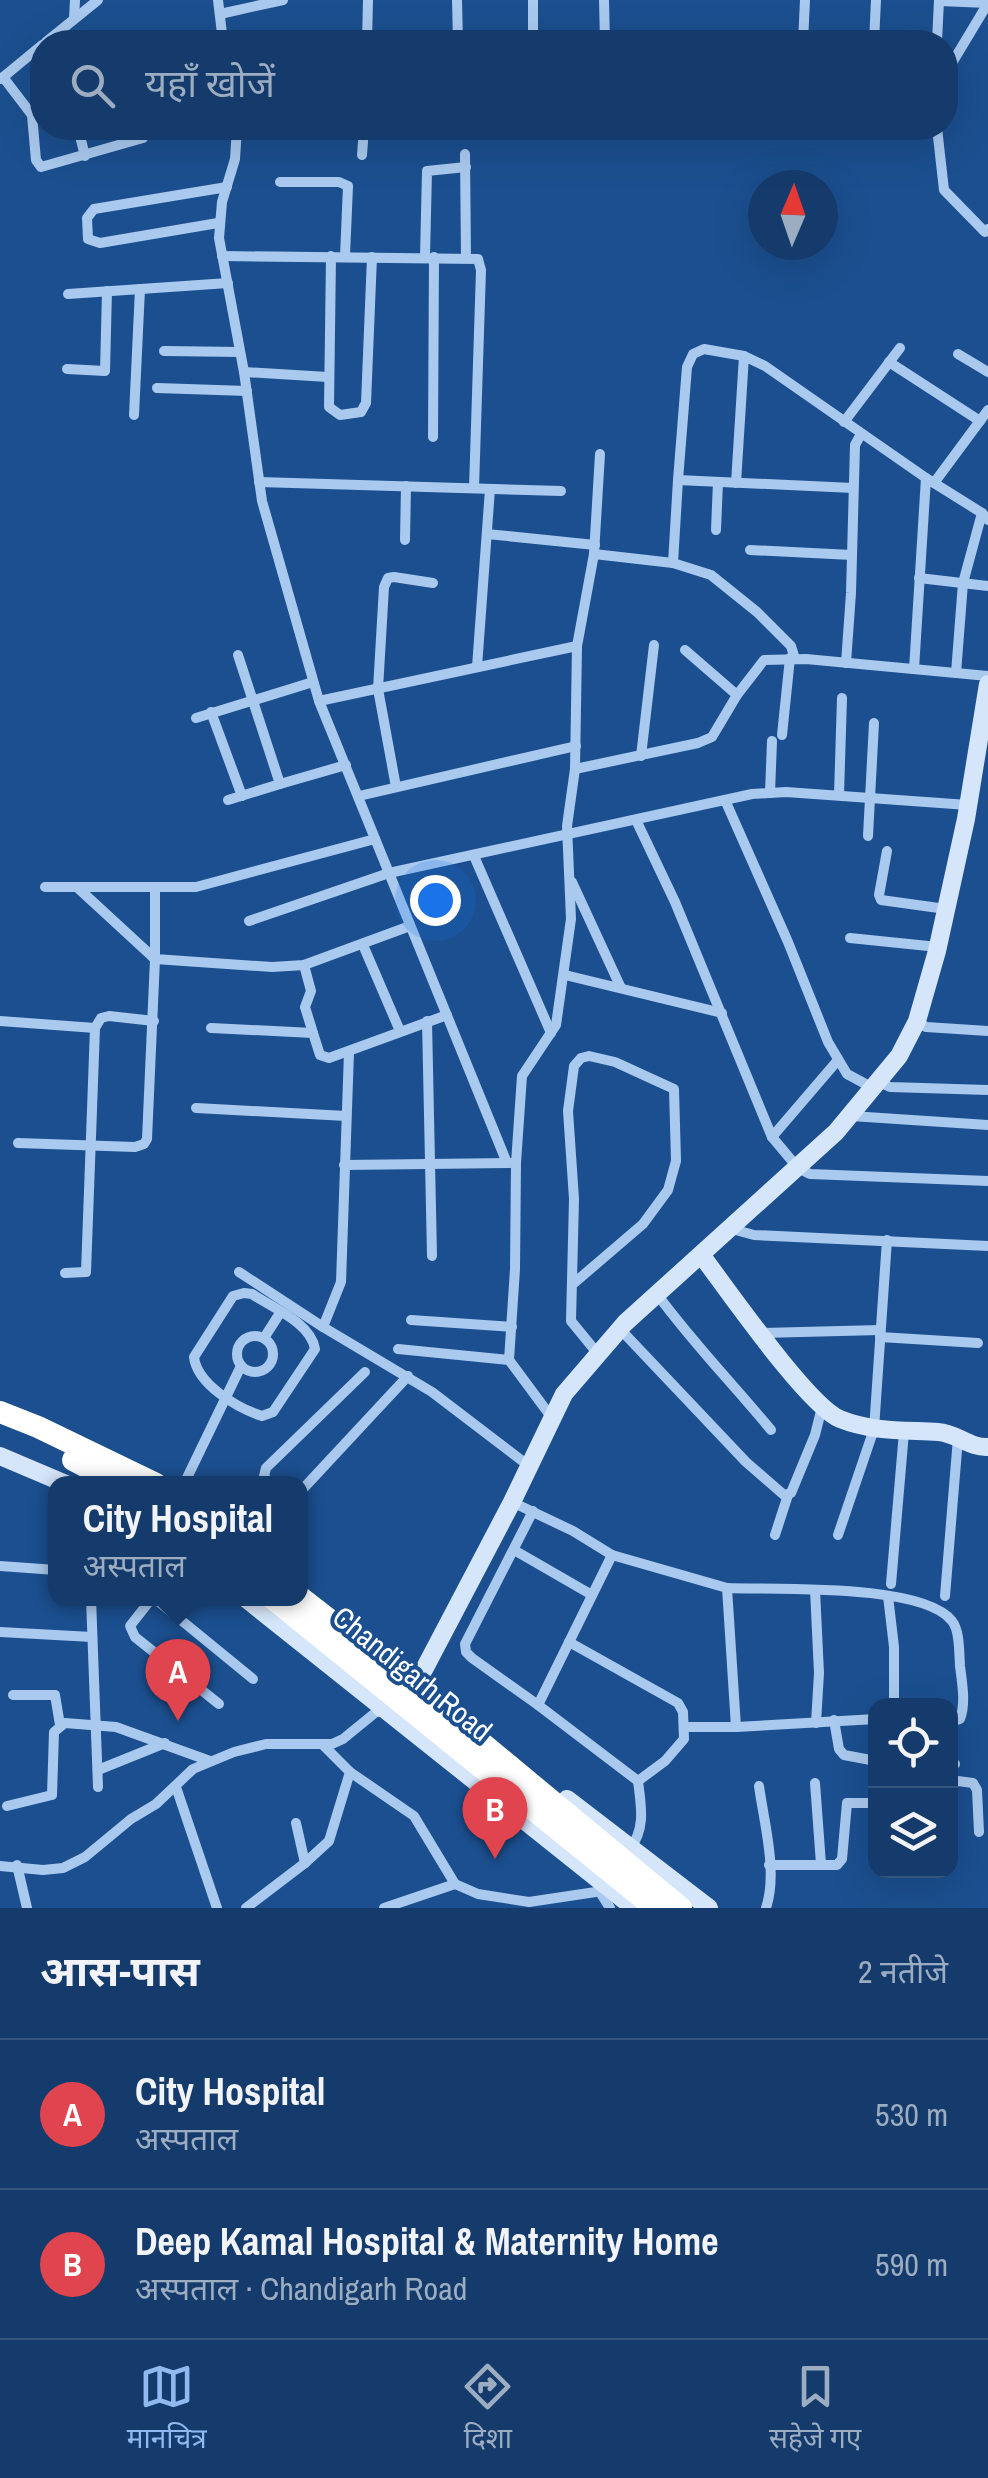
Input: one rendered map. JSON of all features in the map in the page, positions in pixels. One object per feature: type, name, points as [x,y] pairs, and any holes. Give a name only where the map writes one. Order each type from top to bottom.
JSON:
[{"type":"highway","points":[[0,1412],[38,1426],[140,1476]]},
{"type":"highway","points":[[0,1426],[104,1476]]},
{"type":"highway","points":[[308,1603],[396,1671],[681,1908]]},
{"type":"highway","name":"Chandigarh Road","points":[[282,1606],[654,1908]]},
{"type":"street","points":[[74,19],[75,0]]},
{"type":"street","points":[[61,30],[98,0]]},
{"type":"street","points":[[218,0],[222,30]]},
{"type":"street","points":[[220,14],[283,0]]},
{"type":"street","points":[[367,30],[368,0]]},
{"type":"street","points":[[457,0],[458,30]]},
{"type":"street","points":[[532,30],[533,0]]},
{"type":"street","points":[[604,0],[605,30]]},
{"type":"street","points":[[804,30],[805,0]]},
{"type":"street","points":[[875,30],[876,0]]},
{"type":"street","points":[[938,30],[940,1],[988,4],[958,53]]},
{"type":"street","points":[[30,55],[2,78],[30,113]]},
{"type":"street","points":[[35,140],[37,164],[46,166],[136,140]]},
{"type":"street","points":[[81,140],[84,156]]},
{"type":"street","points":[[236,140],[218,223],[259,482],[319,701],[511,1163]]},
{"type":"street","points":[[362,154],[363,140]]},
{"type":"street","points":[[938,140],[944,190],[987,232]]},
{"type":"street","points":[[466,154],[466,258]]},
{"type":"street","points":[[432,437],[428,171],[466,167]]},
{"type":"street","points":[[280,182],[339,182],[348,186],[345,256]]},
{"type":"street","points":[[218,223],[100,243],[88,239],[87,218],[94,209],[227,188]]},
{"type":"street","points":[[222,256],[478,260],[482,270],[474,488]]},
{"type":"street","points":[[331,256],[328,377],[331,412],[340,415],[362,412],[366,403],[372,257]]},
{"type":"street","points":[[68,294],[228,283]]},
{"type":"street","points":[[134,414],[140,289]]},
{"type":"street","points":[[66,369],[105,371],[107,291]]},
{"type":"street","points":[[844,422],[900,348]]},
{"type":"street","points":[[673,564],[687,367],[693,354],[704,350],[744,356],[765,366],[985,516],[963,583],[956,672]]},
{"type":"street","points":[[164,351],[240,352]]},
{"type":"street","points":[[958,354],[988,372]]},
{"type":"street","points":[[736,483],[744,356]]},
{"type":"street","points":[[889,362],[980,421]]},
{"type":"street","points":[[244,372],[328,377]]},
{"type":"street","points":[[157,388],[247,390]]},
{"type":"street","points":[[914,669],[930,480],[988,410]]},
{"type":"street","points":[[846,662],[854,445],[862,434]]},
{"type":"street","points":[[553,1418],[509,1360],[511,1163],[522,1076],[556,1025],[564,975],[571,919],[568,834],[575,770],[578,646],[594,550],[600,454]]},
{"type":"street","points":[[678,480],[853,488]]},
{"type":"street","points":[[259,482],[561,491]]},
{"type":"street","points":[[716,530],[718,482]]},
{"type":"street","points":[[405,540],[406,486]]},
{"type":"street","points":[[476,668],[490,488]]},
{"type":"street","points":[[487,534],[673,564],[710,575],[769,623],[792,646],[770,793]]},
{"type":"street","points":[[750,550],[852,555]]},
{"type":"street","points":[[396,787],[378,689],[385,582],[394,577],[433,582]]},
{"type":"street","points":[[919,578],[988,586]]},
{"type":"street","points":[[640,756],[654,645]]},
{"type":"street","points":[[319,701],[578,646]]},
{"type":"street","points":[[685,650],[737,694]]},
{"type":"street","points":[[238,655],[280,784]]},
{"type":"street","points":[[575,770],[712,737],[737,694],[764,660],[846,662],[988,676]]},
{"type":"street","points":[[196,718],[313,682]]},
{"type":"street","points":[[0,1866],[52,1870],[85,1857],[176,1787],[186,1774],[210,1761],[266,1744],[323,1745],[343,1739],[418,1682],[564,1394],[620,1328],[851,1116],[899,1056],[917,1021],[938,947],[968,806],[988,684]]},
{"type":"street","points":[[839,795],[842,698]]},
{"type":"street","points":[[211,712],[242,796]]},
{"type":"street","points":[[868,836],[874,722]]},
{"type":"street","points":[[359,796],[576,746]]},
{"type":"street","points":[[228,800],[346,765]]},
{"type":"street","points":[[248,921],[389,873],[724,800],[770,793],[968,806]]},
{"type":"street","points":[[724,800],[847,1074],[890,1087],[988,1090]]},
{"type":"street","points":[[636,820],[675,902],[772,1136],[798,1168],[810,1174],[988,1180]]},
{"type":"street","points":[[45,887],[155,890],[215,884],[375,839]]},
{"type":"street","points":[[887,851],[878,895],[882,900],[946,908]]},
{"type":"street","points":[[474,856],[551,1033]]},
{"type":"street","points":[[569,877],[621,988]]},
{"type":"street","points":[[78,889],[155,959],[272,967],[304,965],[410,926]]},
{"type":"street","points":[[18,1143],[135,1147],[146,1142],[154,1022],[155,890]]},
{"type":"street","points":[[850,938],[938,947]]},
{"type":"street","points":[[363,945],[400,1031]]},
{"type":"street","points":[[304,965],[311,991],[306,1007],[323,1057],[349,1052],[447,1015]]},
{"type":"street","points":[[564,975],[722,1014]]},
{"type":"street","points":[[65,1273],[86,1272],[95,1028],[101,1018],[109,1016],[154,1022]]},
{"type":"street","points":[[0,1021],[95,1028]]},
{"type":"street","points":[[427,1021],[432,1256]]},
{"type":"street","points":[[917,1021],[926,1026],[988,1031]]},
{"type":"street","points":[[210,1028],[313,1033]]},
{"type":"street","points":[[324,1327],[341,1282],[349,1052]]},
{"type":"street","points":[[573,1284],[644,1224],[668,1190],[676,1161],[674,1089],[615,1062],[590,1056],[581,1058],[574,1066],[568,1111],[574,1200],[572,1326],[598,1354]]},
{"type":"street","points":[[772,1136],[838,1060]]},
{"type":"street","points":[[196,1108],[346,1116]]},
{"type":"street","points":[[851,1116],[988,1125]]},
{"type":"street","points":[[344,1164],[511,1163]]},
{"type":"street","points":[[732,1228],[754,1235],[988,1246]]},
{"type":"street","points":[[838,1535],[874,1429],[887,1240]]},
{"type":"street","points":[[702,1256],[822,1408],[837,1418],[874,1429],[935,1432],[984,1448]]},
{"type":"street","points":[[239,1272],[408,1376],[529,1466]]},
{"type":"street","points":[[252,1294],[309,1332],[316,1349],[274,1412],[262,1416],[225,1396],[200,1374],[194,1356],[233,1296],[252,1294]]},
{"type":"street","points":[[657,1294],[684,1331],[712,1358],[771,1430]]},
{"type":"street","points":[[264,1338],[280,1313]]},
{"type":"street","points":[[411,1320],[512,1327]]},
{"type":"street","points":[[620,1328],[746,1462],[788,1495]]},
{"type":"street","points":[[762,1333],[880,1334],[978,1343]]},
{"type":"street","points":[[251,1336],[264,1338],[273,1350],[268,1367],[257,1372],[241,1366],[236,1354],[241,1342],[251,1336]]},
{"type":"street","points":[[398,1349],[509,1360]]},
{"type":"street","points":[[188,1476],[241,1366]]},
{"type":"street","points":[[264,1476],[266,1468],[365,1372]]},
{"type":"street","points":[[308,1483],[408,1376]]},
{"type":"street","points":[[0,1402],[138,1464],[155,1476]]},
{"type":"street","points":[[776,1535],[822,1408]]},
{"type":"street","points":[[894,1698],[889,1590],[904,1432]]},
{"type":"street","points":[[945,1596],[958,1437]]},
{"type":"street","points":[[0,1456],[48,1476]]},
{"type":"street","points":[[512,1502],[574,1531],[612,1556],[727,1588],[889,1590],[944,1613],[956,1627],[963,1712],[958,1720]]},
{"type":"street","points":[[532,1511],[468,1636],[466,1652],[638,1781],[642,1818],[638,1838],[630,1849]]},
{"type":"street","points":[[514,1550],[592,1596]]},
{"type":"street","points":[[538,1705],[612,1556]]},
{"type":"street","points":[[0,1566],[48,1569]]},
{"type":"street","points":[[727,1588],[736,1727]]},
{"type":"street","points":[[815,1590],[816,1722]]},
{"type":"street","points":[[308,1593],[709,1908]]},
{"type":"street","points":[[91,1606],[98,1786]]},
{"type":"street","points":[[146,1606],[130,1626],[135,1637],[219,1704]]},
{"type":"street","points":[[163,1606],[252,1680]]},
{"type":"street","points":[[254,1606],[607,1897],[634,1908]]},
{"type":"street","points":[[0,1632],[92,1637]]},
{"type":"street","points":[[569,1642],[678,1703],[686,1728],[684,1739],[666,1762],[638,1781]]},
{"type":"street","points":[[13,1695],[55,1694],[60,1725]]},
{"type":"street","points":[[686,1728],[868,1719]]},
{"type":"street","points":[[834,1720],[844,1756],[868,1760]]},
{"type":"street","points":[[7,1806],[52,1796],[54,1732],[60,1725],[97,1724],[210,1761]]},
{"type":"street","points":[[98,1770],[165,1744]]},
{"type":"street","points":[[323,1745],[350,1772],[414,1816],[455,1884],[491,1902],[529,1902],[551,1896],[607,1897]]},
{"type":"street","points":[[246,1908],[329,1841],[350,1772]]},
{"type":"street","points":[[958,1781],[974,1783],[979,1832]]},
{"type":"street","points":[[815,1783],[821,1864]]},
{"type":"street","points":[[759,1786],[769,1865],[770,1896],[766,1908]]},
{"type":"street","points":[[176,1787],[218,1908]]},
{"type":"street","points":[[769,1865],[837,1864],[842,1859],[847,1803],[868,1803]]},
{"type":"street","points":[[296,1823],[305,1863]]},
{"type":"street","points":[[18,1866],[27,1908]]},
{"type":"street","points":[[384,1908],[455,1884]]},
{"type":"place","name":"City Hospital","points":[[178,1721]]},
{"type":"place","name":"Deep Kamal Hospital & Maternity Home","points":[[495,1859]]}]
